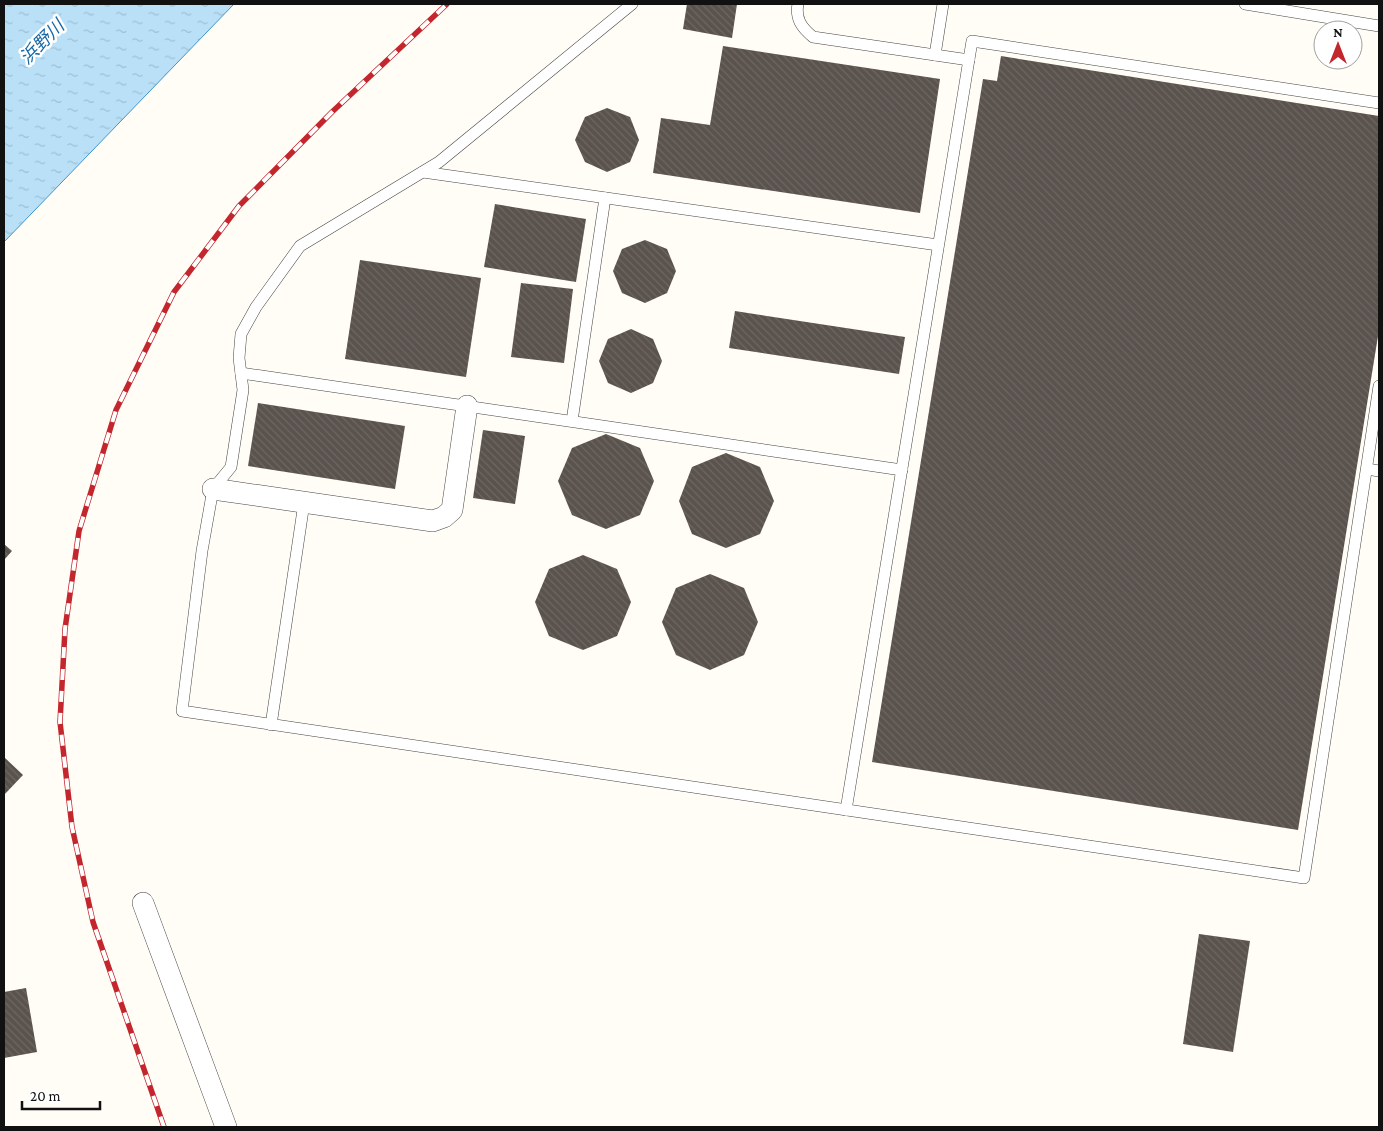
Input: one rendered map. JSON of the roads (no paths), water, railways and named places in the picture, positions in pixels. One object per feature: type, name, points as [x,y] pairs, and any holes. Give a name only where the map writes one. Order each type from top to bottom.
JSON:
[{"type":"street","points":[[213,488],[433,521],[444,517],[452,510],[467,406]]},
{"type":"street","points":[[143,903],[226,1127]]},
{"type":"lane","points":[[632,4],[439,162],[300,246],[256,307],[242,334],[239,358],[243,390],[231,467],[213,488],[202,551],[182,712],[1304,878],[1379,386]]},
{"type":"lane","points":[[798,4],[797,11],[803,28],[813,37],[969,60]]},
{"type":"lane","points":[[936,55],[943,4]]},
{"type":"lane","points":[[1245,4],[1379,26]]},
{"type":"lane","points":[[846,810],[972,41],[1379,103]]},
{"type":"lane","points":[[423,172],[938,245]]},
{"type":"lane","points":[[572,421],[605,198]]},
{"type":"lane","points":[[241,373],[902,470]]},
{"type":"lane","points":[[1367,469],[1379,471]]},
{"type":"lane","points":[[271,725],[304,503]]},
{"type":"water","name":"浜野川","points":[[4,4],[234,4],[4,242]]},
{"type":"railway","points":[[164,1127],[93,922],[72,827],[60,722],[65,629],[79,531],[116,410],[174,292],[239,206],[332,112],[447,4]]}]
